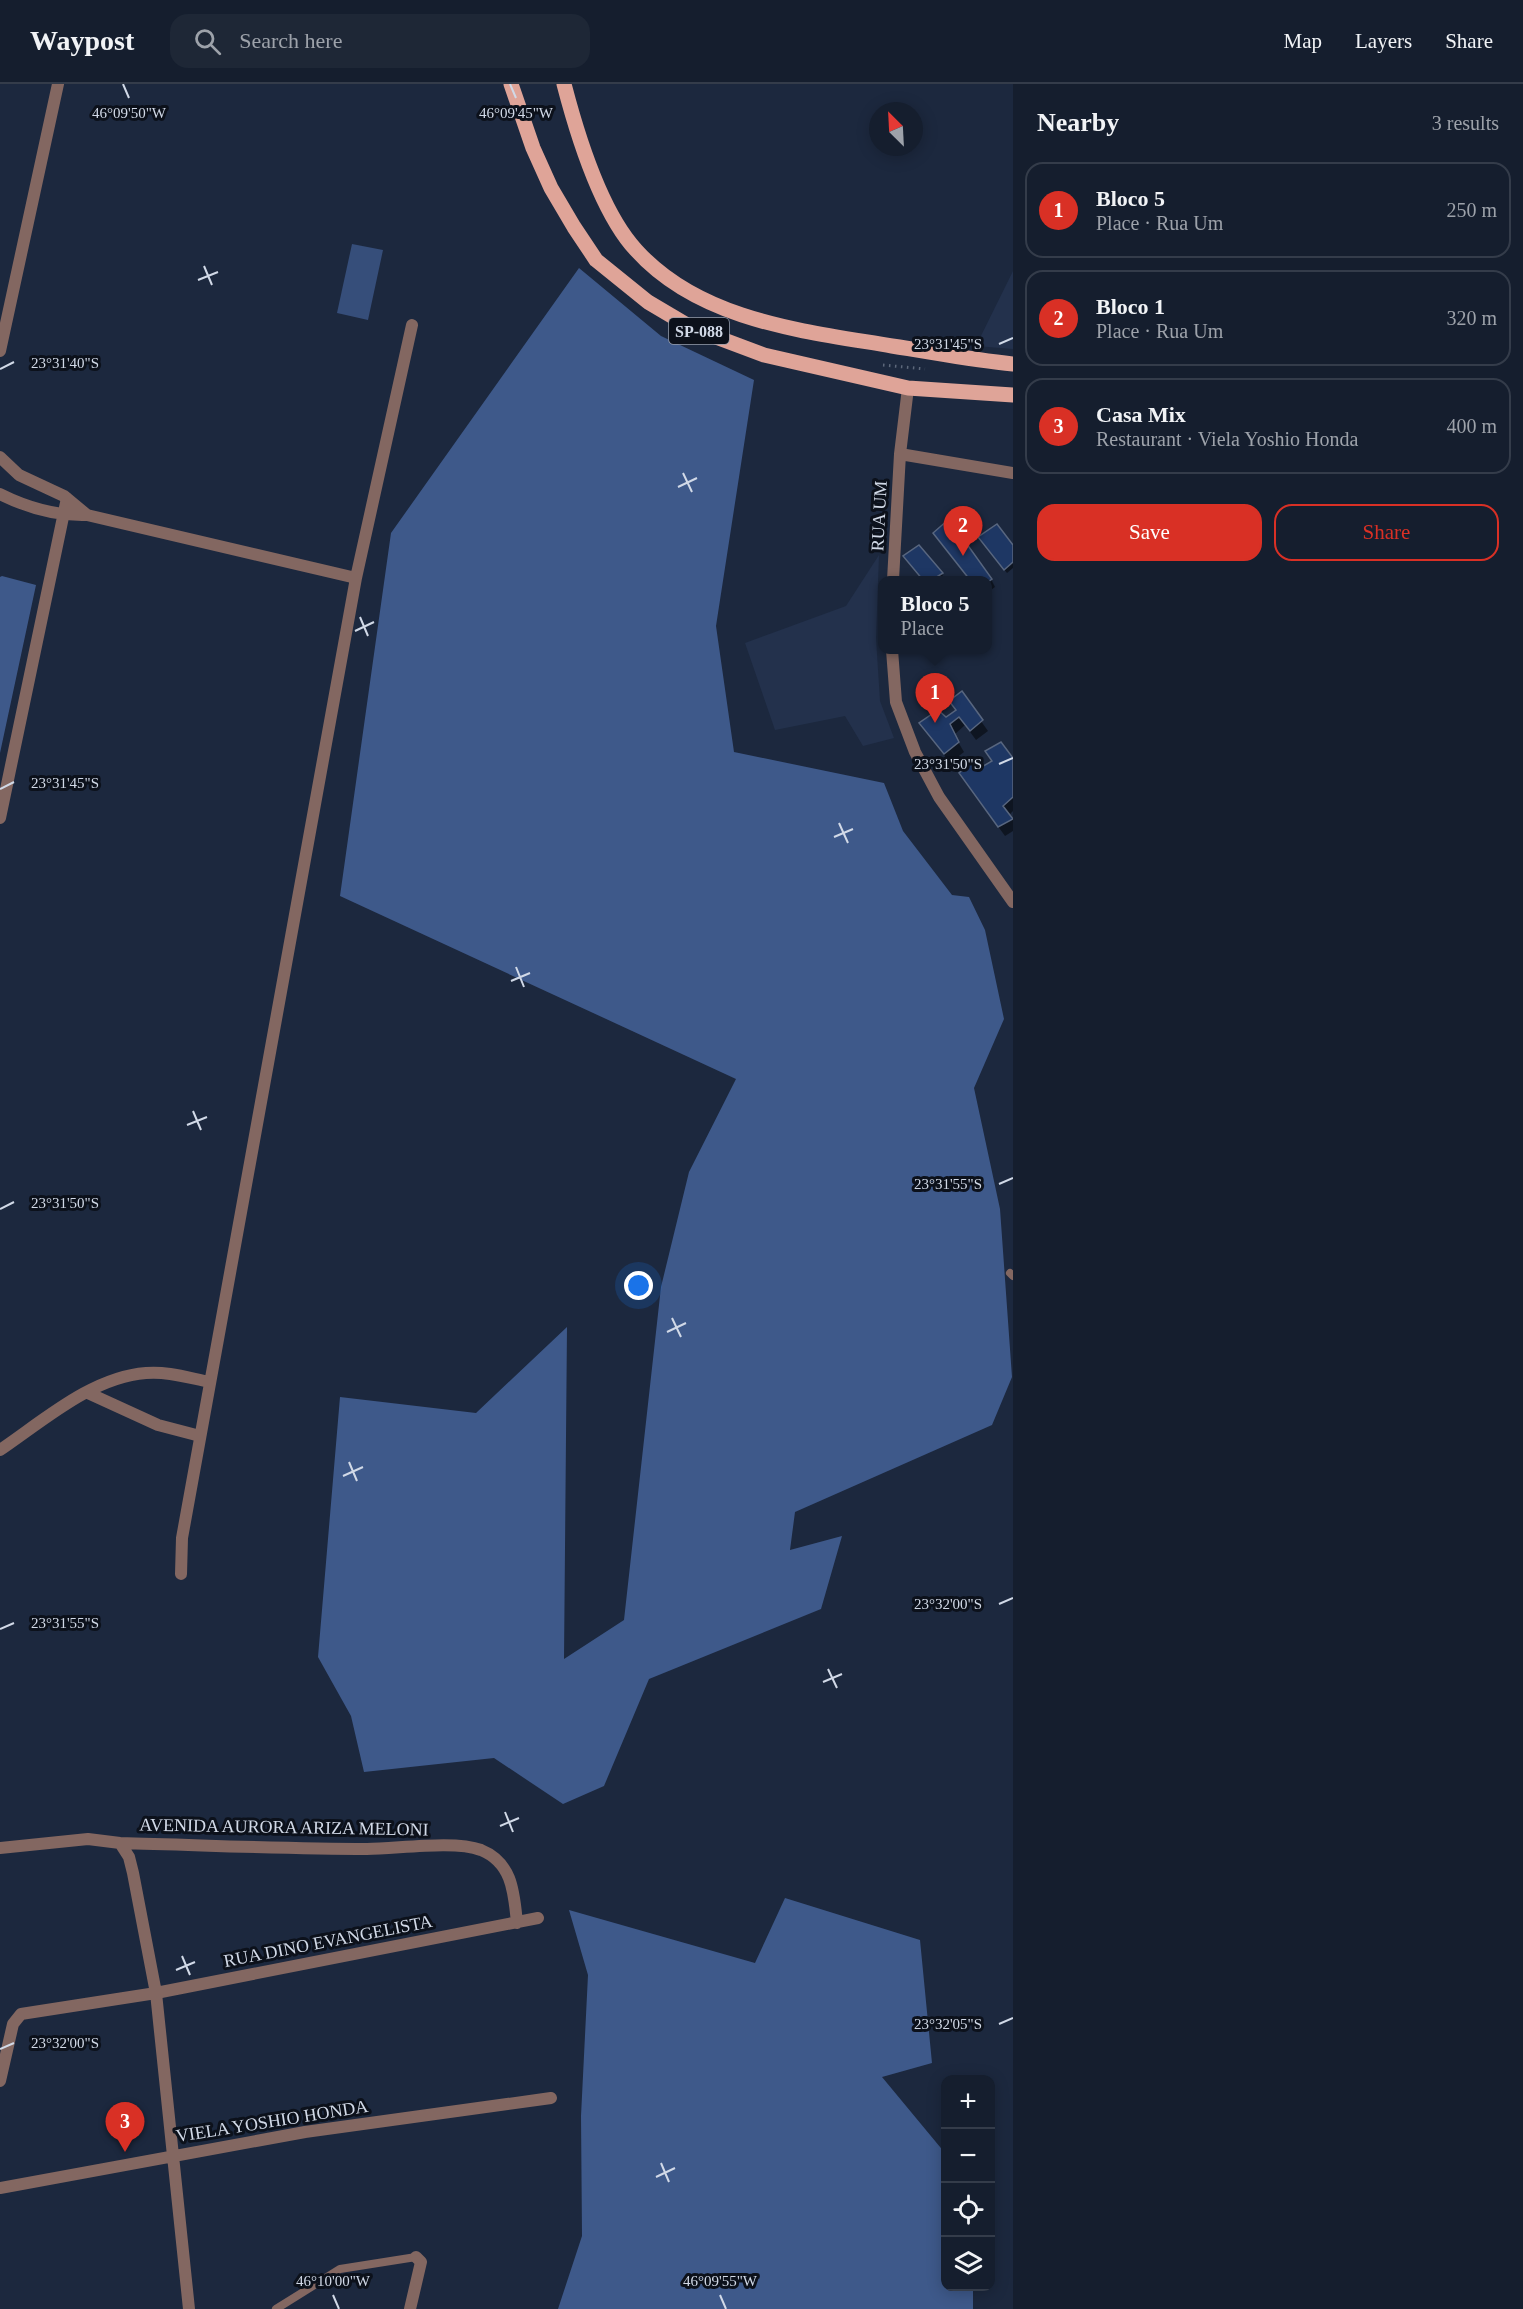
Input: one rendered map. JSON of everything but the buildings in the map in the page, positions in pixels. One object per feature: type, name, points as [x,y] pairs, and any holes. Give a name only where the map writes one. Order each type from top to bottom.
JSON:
[{"type":"main road","name":"SP-088","points":[[511,84],[533,147],[551,188],[574,227],[596,260],[648,302],[692,328],[764,355],[908,387],[1013,395]]},
{"type":"main road","name":"SP-088","points":[[564,84],[576,128],[596,182],[623,231],[635,250],[660,272],[691,292],[764,323],[967,360],[1013,364]]},
{"type":"street","points":[[0,351],[58,84]]},
{"type":"street","points":[[181,1574],[182,1538],[356,578],[412,325]]},
{"type":"street","name":"RUA UM","points":[[893,576],[900,454],[908,387]]},
{"type":"street","points":[[900,454],[1013,473]]},
{"type":"street","points":[[0,457],[18,475],[68,498],[87,515]]},
{"type":"street","points":[[0,494],[20,504],[64,516],[87,515],[356,578]]},
{"type":"street","points":[[0,818],[68,498]]},
{"type":"street","points":[[891,654],[896,702],[915,752],[939,797],[1013,902]]},
{"type":"street","points":[[0,1450],[88,1393],[115,1380],[148,1373],[210,1382]]},
{"type":"street","points":[[88,1393],[158,1425],[201,1436]]},
{"type":"street","name":"AVENIDA AURORA ARIZA MELONI","points":[[0,1848],[87,1839],[120,1843],[473,1849],[497,1860],[506,1871],[513,1885],[517,1923]]},
{"type":"street","points":[[120,1843],[129,1857],[133,1873],[156,1993],[189,2309]]},
{"type":"street","name":"RUA DINO EVANGELISTA","points":[[0,2081],[17,2016],[156,1993],[538,1918]]},
{"type":"street","name":"VIELA YOSHIO HONDA","points":[[0,2188],[305,2132],[551,2098]]},
{"type":"street","points":[[410,2309],[421,2262],[417,2257]]},
{"type":"lane","points":[[276,2309],[340,2269],[417,2257]]},
{"type":"path","points":[[873,364],[936,370]]},
{"type":"shaded area","points":[[352,244],[383,250],[368,320],[337,313]]},
{"type":"shaded area","points":[[579,268],[661,336],[754,380],[716,626],[734,752],[884,783],[903,831],[952,895],[969,897],[985,930],[1004,1019],[974,1088],[1000,1209],[1012,1377],[992,1425],[795,1512],[790,1550],[842,1536],[821,1609],[649,1679],[604,1786],[563,1804],[494,1758],[364,1772],[351,1716],[318,1657],[340,1397],[476,1413],[567,1327],[564,1659],[624,1620],[661,1287],[689,1172],[736,1079],[340,896],[391,533]]},
{"type":"shaded area","points":[[1013,271],[1013,349],[976,346]]},
{"type":"shaded area","points":[[879,555],[876,638],[880,701],[894,738],[863,746],[845,716],[775,730],[745,643],[846,606]]},
{"type":"shaded area","points":[[0,577],[36,585],[0,753]]},
{"type":"shaded area","points":[[785,1898],[920,1940],[932,2063],[882,2077],[941,2148],[941,2291],[973,2291],[973,2309],[558,2309],[582,2236],[581,2116],[588,1975],[569,1910],[755,1963]]},
{"type":"place","name":"Bloco 1","points":[[963,556]]},
{"type":"place","name":"Bloco 5","points":[[935,723]]},
{"type":"place","name":"Casa Mix","points":[[125,2152]]}]
